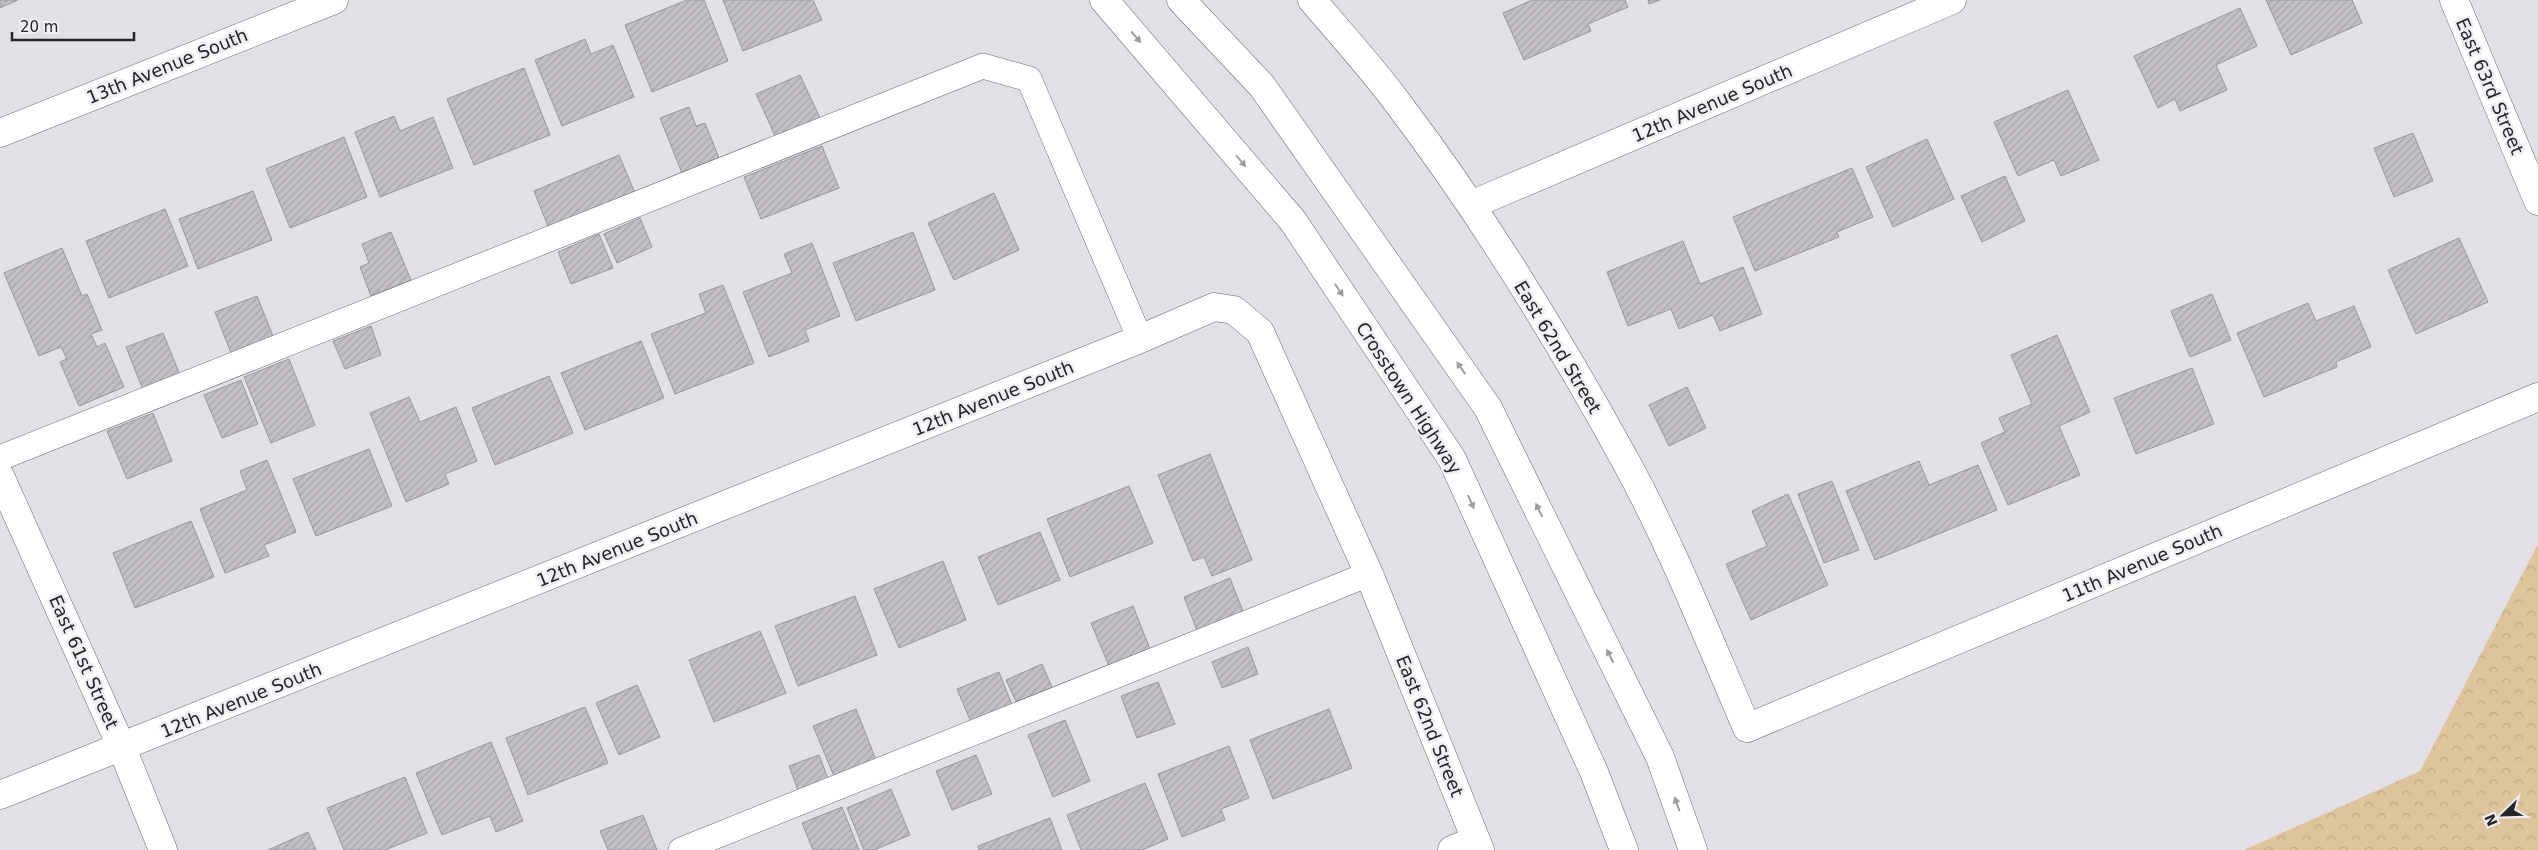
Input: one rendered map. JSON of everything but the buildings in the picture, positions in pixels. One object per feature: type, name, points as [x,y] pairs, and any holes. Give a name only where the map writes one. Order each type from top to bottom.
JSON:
[{"type":"main road","name":"13th Avenue South","points":[[0,132],[334,0]]},
{"type":"main road","name":"Crosstown Highway","points":[[1104,0],[1293,221],[1452,459],[1594,772],[1624,850]]},
{"type":"main road","points":[[1181,0],[1262,86],[1488,408],[1660,757],[1693,850]]},
{"type":"main road","name":"East 62nd Street","points":[[1312,0],[1397,101],[1471,205],[1561,349],[1625,460],[1684,580],[1747,728]]},
{"type":"main road","name":"12th Avenue South","points":[[1471,205],[1952,0]]},
{"type":"main road","name":"East 63rd Street","points":[[2454,0],[2538,201]]},
{"type":"main road","name":"12th Avenue South","points":[[0,796],[1140,339],[1214,307],[1234,310]]},
{"type":"main road","name":"East 62nd Street","points":[[1234,310],[1260,332],[1369,574],[1469,847]]},
{"type":"main road","name":"11th Avenue South","points":[[1747,728],[2538,397]]},
{"type":"main road","name":"East 61st Street","points":[[0,476],[122,748],[163,850]]},
{"type":"lane","points":[[0,458],[983,66],[1029,79],[1140,339]]},
{"type":"lane","points":[[681,850],[1369,574]]},
{"type":"green space","points":[[2538,544],[2538,850],[2244,850],[2420,771]]}]
